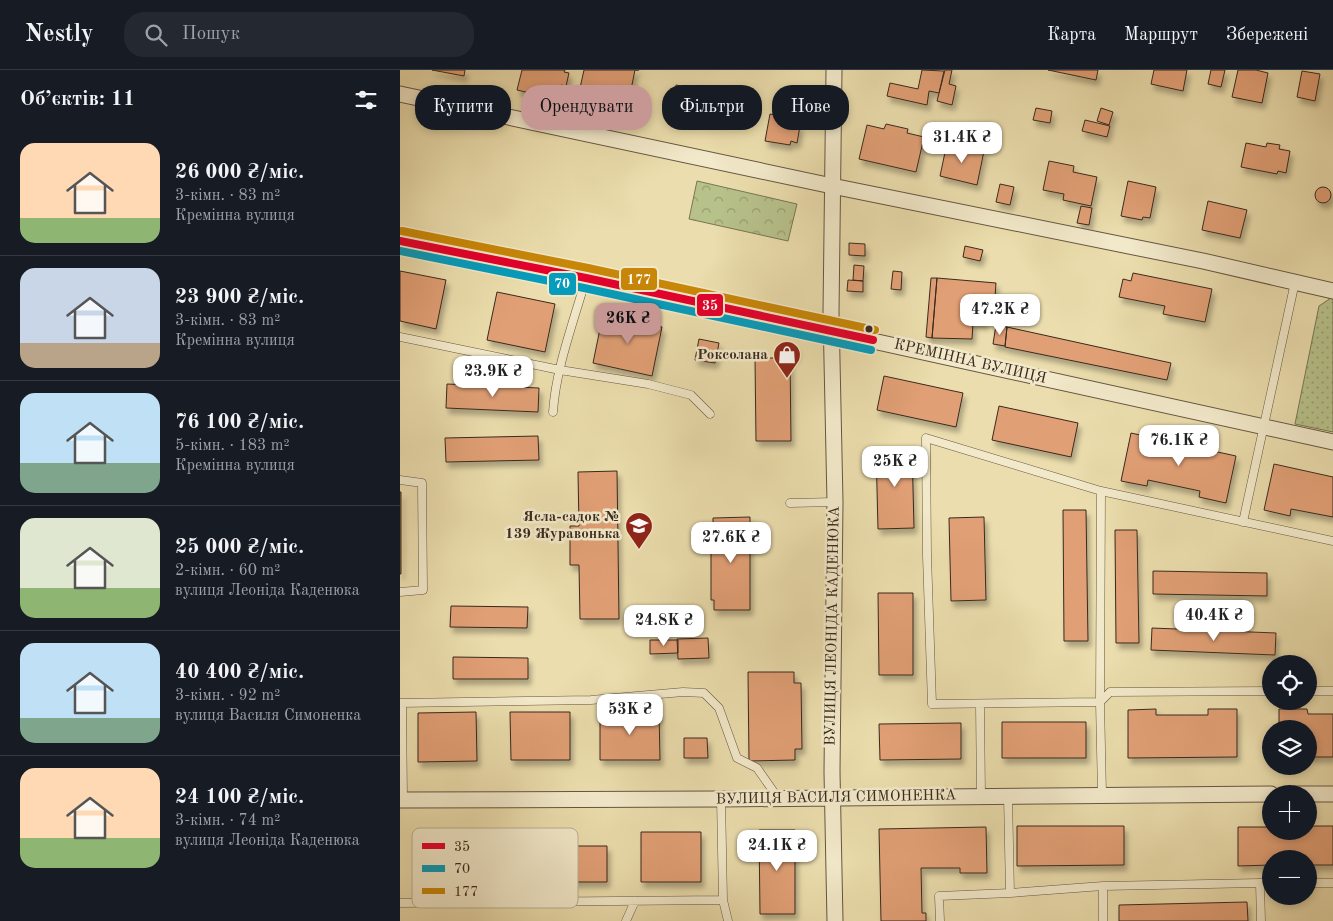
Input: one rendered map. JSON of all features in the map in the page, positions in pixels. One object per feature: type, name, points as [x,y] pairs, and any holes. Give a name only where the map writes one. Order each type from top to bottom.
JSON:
[{"type":"street","name":"ВУЛИЦЯ ЛЕОНІДА КАДЕНЮКА","points":[[834,70],[831,332],[835,502],[833,798],[835,921]]},
{"type":"street","points":[[400,94],[832,186],[1184,257],[1333,291]]},
{"type":"street","name":"КРЕМІННА ВУЛИЦЯ","points":[[400,241],[586,278],[1333,442]]},
{"type":"street","name":"ВУЛИЦЯ ВАСИЛЯ СИМОНЕНКА","points":[[401,800],[1262,794]]},
{"type":"street","points":[[1317,794],[1333,794]]},
{"type":"lane","points":[[554,412],[554,396],[560,370],[586,278]]},
{"type":"lane","points":[[1243,522],[1295,282]]},
{"type":"lane","points":[[400,337],[560,370],[648,384],[691,395],[710,414]]},
{"type":"lane","points":[[1262,691],[1110,692],[1100,702],[932,704],[926,438],[1101,491],[1333,542]]},
{"type":"lane","points":[[400,480],[422,483],[423,590],[400,592]]},
{"type":"lane","points":[[1101,491],[1100,702],[1102,794]]},
{"type":"lane","points":[[790,504],[835,502]]},
{"type":"lane","points":[[1317,691],[1333,691]]},
{"type":"lane","points":[[401,800],[401,703],[591,700],[683,692],[704,693],[719,708],[737,758],[757,768],[778,798]]},
{"type":"lane","points":[[980,704],[981,797]]},
{"type":"lane","points":[[1008,796],[1010,893]]},
{"type":"lane","points":[[721,799],[723,900],[728,921]]},
{"type":"lane","points":[[1317,883],[1333,882]]},
{"type":"lane","points":[[940,921],[939,896],[1103,886],[1260,883],[1261,921]]},
{"type":"lane","points":[[1103,886],[1103,921]]},
{"type":"lane","points":[[578,901],[723,900]]},
{"type":"lane","points":[[626,921],[635,901]]},
{"type":"green space","points":[[697,181],[797,204],[788,241],[689,219]]},
{"type":"green space","points":[[1331,298],[1333,299],[1333,432],[1295,424],[1319,306]]},
{"type":"building","points":[[432,70],[465,70],[464,76]]},
{"type":"building","points":[[522,70],[565,70],[564,72],[569,73],[566,85],[521,85],[521,91],[517,90]]},
{"type":"building","points":[[584,70],[635,70],[632,85],[581,85]]},
{"type":"building","points":[[922,70],[944,71],[939,93],[929,91],[927,105],[887,96],[890,83],[918,89]]},
{"type":"building","points":[[945,70],[952,70],[949,84],[956,86],[952,105],[937,101]]},
{"type":"building","points":[[1048,70],[1098,70],[1096,80]]},
{"type":"building","points":[[1154,70],[1187,70],[1183,91],[1151,84]]},
{"type":"building","points":[[1211,70],[1225,70],[1221,87],[1208,84]]},
{"type":"building","points":[[1238,70],[1256,70],[1268,73],[1262,103],[1232,97]]},
{"type":"building","points":[[1302,71],[1320,74],[1315,101],[1297,97]]},
{"type":"building","points":[[1036,108],[1052,111],[1050,123],[1033,120]]},
{"type":"building","points":[[1101,108],[1113,112],[1109,125],[1097,121]]},
{"type":"building","points":[[770,114],[772,114],[772,130],[799,130],[797,143],[791,141],[790,145],[765,141]]},
{"type":"building","points":[[1085,120],[1110,126],[1107,137],[1082,131]]},
{"type":"building","points":[[886,124],[908,129],[907,133],[924,137],[916,172],[859,159],[867,125],[884,129]]},
{"type":"building","points":[[947,143],[984,151],[977,185],[940,176]]},
{"type":"building","points":[[1246,143],[1266,147],[1267,143],[1280,145],[1279,149],[1290,151],[1286,173],[1278,171],[1277,174],[1241,167]]},
{"type":"building","points":[[1049,161],[1074,166],[1073,172],[1097,177],[1091,206],[1063,200],[1064,194],[1043,190]]},
{"type":"building","points":[[1128,181],[1156,187],[1150,218],[1143,217],[1142,220],[1121,216]]},
{"type":"building","points":[[1000,184],[1014,187],[1010,205],[996,202]]},
{"type":"building","points":[[1320,187],[1326,187],[1331,192],[1329,201],[1320,203],[1315,198],[1315,192]]},
{"type":"building","points":[[1208,201],[1247,210],[1240,238],[1202,230]]},
{"type":"building","points":[[1081,206],[1092,208],[1089,225],[1077,223]]},
{"type":"building","points":[[849,243],[865,244],[865,256],[849,255]]},
{"type":"building","points":[[965,246],[983,250],[980,261],[963,257]]},
{"type":"building","points":[[854,265],[864,266],[863,281],[853,280]]},
{"type":"building","points":[[400,271],[446,280],[436,329],[400,321]]},
{"type":"building","points":[[893,271],[902,272],[901,290],[891,289]]},
{"type":"building","points":[[1133,273],[1212,289],[1205,322],[1163,314],[1165,306],[1119,297],[1123,279],[1131,281]]},
{"type":"building","points":[[931,278],[937,278],[932,338],[926,337]]},
{"type":"building","points":[[937,278],[996,283],[994,311],[986,310],[985,324],[973,323],[972,339],[932,338]]},
{"type":"building","points":[[848,280],[863,281],[863,292],[847,291]]},
{"type":"building","points":[[497,292],[555,304],[545,352],[487,340]]},
{"type":"building","points":[[603,314],[662,327],[652,376],[593,363]]},
{"type":"building","points":[[996,325],[1007,327],[1005,346],[993,344]]},
{"type":"building","points":[[1007,327],[1171,363],[1167,380],[1005,347]]},
{"type":"building","points":[[699,339],[719,343],[715,363],[695,360]]},
{"type":"building","points":[[782,344],[797,347],[795,357],[780,354]]},
{"type":"building","points":[[755,358],[790,358],[791,441],[756,441]]},
{"type":"building","points":[[884,376],[963,393],[956,427],[877,410]]},
{"type":"building","points":[[447,384],[539,388],[538,412],[446,408]]},
{"type":"building","points":[[999,406],[1078,423],[1071,457],[992,440]]},
{"type":"building","points":[[1131,433],[1236,456],[1226,503],[1199,497],[1200,491],[1148,480],[1147,486],[1121,481]]},
{"type":"building","points":[[538,436],[539,460],[446,462],[445,438]]},
{"type":"building","points":[[876,448],[912,448],[914,528],[878,529]]},
{"type":"building","points":[[1274,464],[1333,477],[1333,517],[1291,509],[1290,516],[1264,510]]},
{"type":"building","points":[[617,471],[619,619],[580,619],[579,565],[570,565],[570,526],[579,526],[578,472]]},
{"type":"building","points":[[401,492],[401,574],[400,574]]},
{"type":"building","points":[[1063,510],[1086,510],[1088,641],[1064,641]]},
{"type":"building","points":[[750,517],[750,610],[714,610],[714,600],[711,600],[711,529],[713,529],[713,518]]},
{"type":"building","points":[[984,517],[986,600],[951,601],[949,518]]},
{"type":"building","points":[[1115,530],[1137,530],[1139,643],[1116,643]]},
{"type":"building","points":[[1153,571],[1267,573],[1267,596],[1153,594]]},
{"type":"building","points":[[878,593],[913,593],[913,675],[879,675]]},
{"type":"building","points":[[451,606],[528,607],[527,628],[450,627]]},
{"type":"building","points":[[1152,628],[1276,633],[1275,655],[1151,650]]},
{"type":"building","points":[[708,638],[709,658],[678,659],[677,639]]},
{"type":"building","points":[[650,640],[678,640],[678,653],[650,654]]},
{"type":"building","points":[[453,657],[528,658],[528,679],[453,679]]},
{"type":"building","points":[[748,672],[794,672],[794,683],[801,683],[802,749],[795,749],[795,760],[749,761]]},
{"type":"building","points":[[1156,709],[1156,715],[1208,715],[1208,709],[1237,709],[1237,757],[1128,758],[1128,710]]},
{"type":"building","points":[[1279,710],[1307,710],[1308,714],[1333,714],[1333,757],[1317,757],[1317,720],[1279,720]]},
{"type":"building","points":[[600,711],[659,711],[660,760],[600,760]]},
{"type":"building","points":[[476,712],[477,761],[418,762],[418,713]]},
{"type":"building","points":[[510,712],[570,712],[570,760],[511,760]]},
{"type":"building","points":[[1002,722],[1086,722],[1086,758],[1002,758]]},
{"type":"building","points":[[961,723],[961,759],[880,760],[879,724]]},
{"type":"building","points":[[684,738],[707,738],[708,758],[684,758]]},
{"type":"building","points":[[1017,826],[1124,826],[1124,865],[1017,866]]},
{"type":"building","points":[[1317,826],[1333,826],[1333,865],[1317,865],[1317,850],[1262,850],[1262,865],[1238,866],[1238,827],[1262,827],[1262,840],[1317,840]]},
{"type":"building","points":[[986,827],[987,873],[960,873],[960,868],[921,868],[922,913],[926,913],[926,921],[881,921],[879,829]]},
{"type":"building","points":[[759,830],[795,830],[795,914],[760,914]]},
{"type":"building","points":[[641,832],[701,832],[701,882],[641,882]]},
{"type":"building","points":[[578,846],[607,846],[607,882],[578,882]]},
{"type":"building","points":[[1247,902],[1248,921],[1119,921],[1119,905]]},
{"type":"transit line","name":"177","points":[[402,231],[588,268],[875,330]]},
{"type":"transit line","name":"35","points":[[400,241],[586,278],[873,340]]},
{"type":"transit line","name":"70","points":[[400,251],[584,288],[871,350]]},
{"type":"place","name":"Роксолана","points":[[787,379]]},
{"type":"place","name":"Ясла-садок № 139 Журавонька","points":[[639,550]]}]
